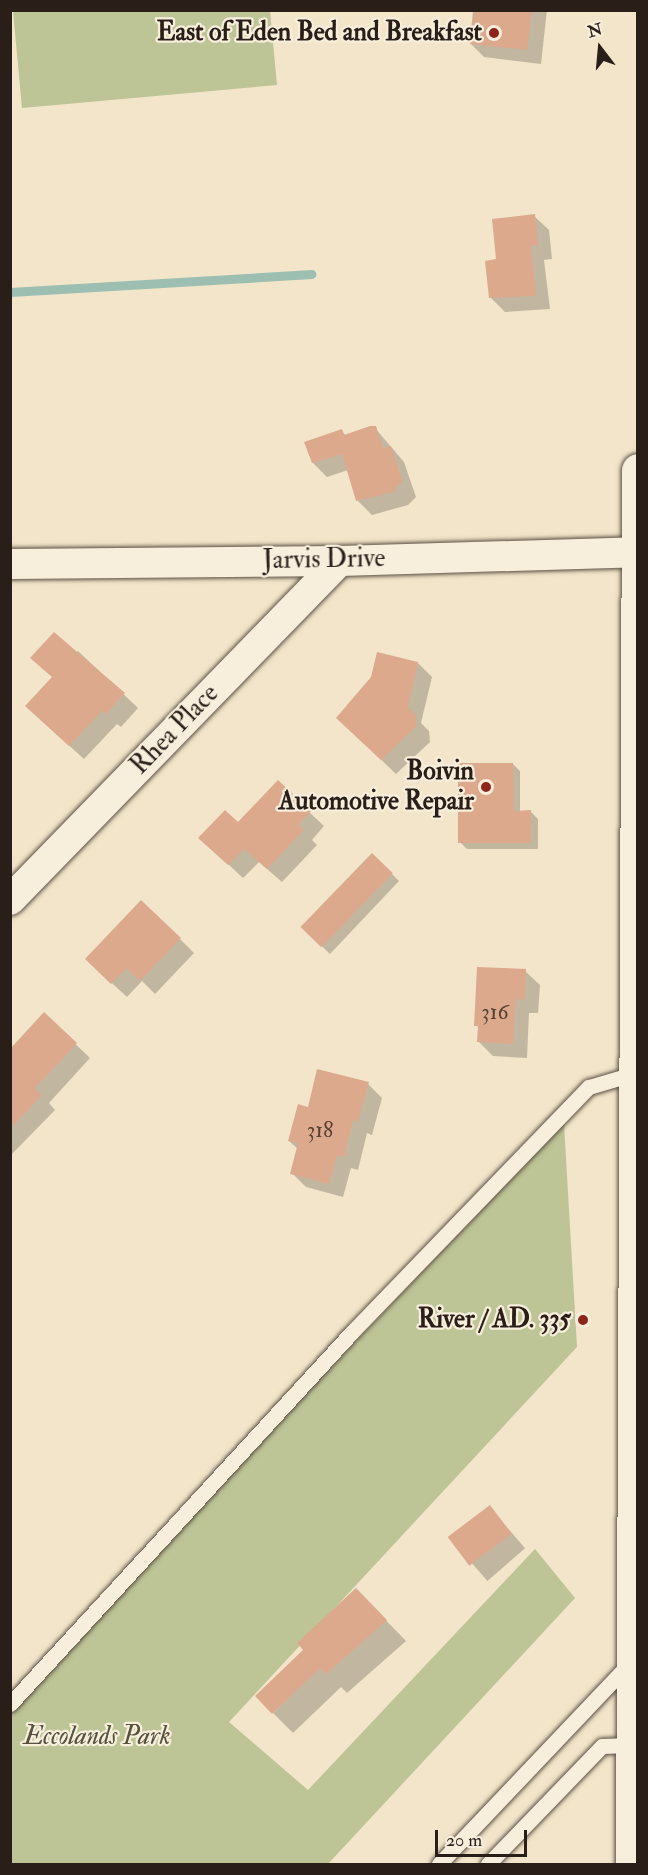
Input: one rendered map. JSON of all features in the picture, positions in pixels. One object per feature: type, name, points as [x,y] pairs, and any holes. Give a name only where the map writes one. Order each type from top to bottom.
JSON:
[{"type":"main road","points":[[632,1864],[630,1662],[636,1348],[638,470]]},
{"type":"street","name":"Jarvis Drive","points":[[10,564],[340,561],[637,552]]},
{"type":"street","name":"Rhea Place","points":[[10,900],[340,561]]},
{"type":"lane","points":[[10,1704],[352,1332],[588,1087],[636,1073]]},
{"type":"lane","points":[[439,1864],[630,1662]]},
{"type":"lane","points":[[488,1864],[602,1746],[631,1745]]},
{"type":"green space","points":[[13,11],[270,11],[277,85],[22,108]]},
{"type":"green space","name":"Eccolands Park","points":[[564,1124],[577,1347],[229,1722],[308,1790],[535,1549],[575,1598],[328,1864],[11,1864],[10,1702]]},
{"type":"building","name":"East of Eden Bed and Breakfast","points":[[474,10],[532,10],[527,50],[470,44]]},
{"type":"building","points":[[535,214],[538,245],[531,246],[536,296],[489,298],[485,261],[496,259],[492,219]]},
{"type":"building","points":[[376,426],[383,448],[391,446],[403,483],[397,485],[394,492],[356,501],[342,454],[312,463],[304,442],[342,429],[344,435]]},
{"type":"building","points":[[54,632],[125,693],[106,714],[102,711],[69,746],[25,706],[52,677],[30,658]]},
{"type":"building","points":[[377,652],[418,662],[408,708],[416,715],[416,727],[381,760],[336,718],[371,677]]},
{"type":"building","name":"Boivin Automotive Repair","points":[[458,763],[513,763],[514,811],[531,810],[531,843],[458,843]]},
{"type":"building","points":[[278,780],[311,811],[298,825],[304,830],[267,869],[244,849],[228,865],[198,838],[225,810],[238,822]]},
{"type":"building","points":[[372,853],[393,873],[321,947],[300,927]]},
{"type":"building","points":[[141,900],[181,938],[140,981],[127,968],[111,984],[85,959]]},
{"type":"building","points":[[477,967],[526,969],[525,1000],[516,999],[513,1044],[477,1042],[478,1026],[474,1026]]},
{"type":"building","points":[[44,1012],[77,1043],[35,1088],[42,1095],[10,1129],[10,1049]]},
{"type":"building","points":[[317,1069],[369,1082],[358,1122],[353,1120],[344,1157],[337,1155],[329,1184],[290,1174],[298,1143],[288,1141],[298,1104],[308,1107]]},
{"type":"building","points":[[490,1505],[512,1534],[469,1566],[448,1537]]},
{"type":"building","points":[[356,1588],[387,1620],[326,1674],[320,1668],[272,1714],[255,1696],[303,1650],[297,1643]]},
{"type":"waterway","points":[[10,292],[311,274]]},
{"type":"place","name":"East of Eden Bed and Breakfast","points":[[494,33]]},
{"type":"place","name":"Boivin Automotive Repair","points":[[486,787]]},
{"type":"place","name":"River / AD. 335","points":[[583,1320]]}]
